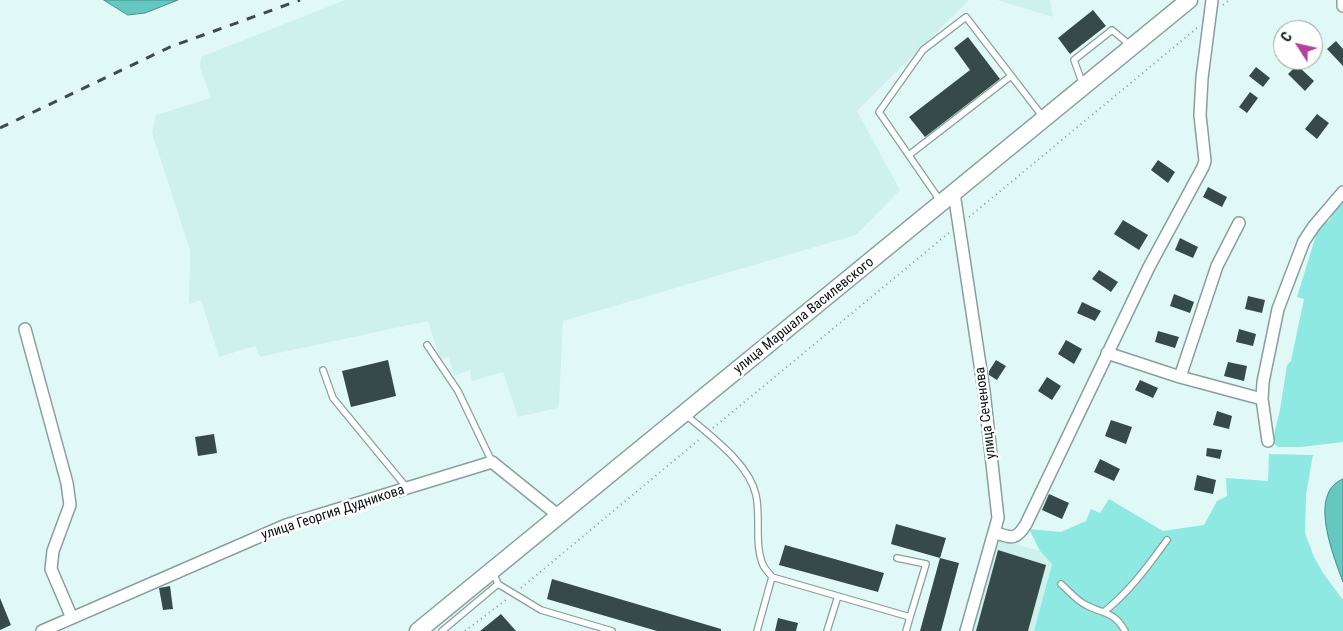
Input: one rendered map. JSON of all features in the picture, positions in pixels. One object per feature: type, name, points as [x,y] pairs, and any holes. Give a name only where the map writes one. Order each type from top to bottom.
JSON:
[{"type":"street","name":"улица Маршала Василевского","points":[[418,631],[495,577],[559,516],[1189,0]]},
{"type":"street","points":[[994,532],[1010,537],[1018,535],[1026,524],[1149,267],[1203,168],[1205,161],[1200,115],[1202,78],[1212,0]]},
{"type":"street","points":[[1343,0],[1343,6]]},
{"type":"street","points":[[1268,441],[1262,399],[1263,382],[1278,309],[1304,241],[1314,226],[1343,192]]},
{"type":"street","name":"улица Сеченова","points":[[948,198],[959,225],[984,391],[998,518],[966,631]]},
{"type":"street","points":[[1180,377],[1217,266],[1239,223]]},
{"type":"street","points":[[25,329],[67,483],[70,505],[53,551],[51,569],[72,618]]},
{"type":"street","points":[[1107,353],[1180,377],[1262,399]]},
{"type":"street","points":[[492,462],[559,516]]},
{"type":"street","name":"улица Георгия Дудникова","points":[[42,631],[286,525],[492,462]]},
{"type":"lane","points":[[948,198],[908,155],[879,112],[923,50],[966,17],[1044,119]]},
{"type":"lane","points":[[1084,87],[1074,60],[1112,30],[1132,47]]},
{"type":"lane","points":[[908,155],[1012,76]]},
{"type":"lane","points":[[427,345],[458,391],[492,462]]},
{"type":"lane","points":[[323,370],[332,398],[407,488]]},
{"type":"lane","points":[[685,414],[737,461],[750,478],[756,496],[758,543],[763,564],[772,577],[910,617]]},
{"type":"lane","points":[[1105,612],[1138,579],[1167,540]]},
{"type":"lane","points":[[897,558],[926,564],[906,631]]},
{"type":"lane","points":[[442,631],[495,577],[514,594],[541,610],[612,631]]},
{"type":"lane","points":[[757,631],[772,577]]},
{"type":"lane","points":[[1061,584],[1085,605],[1105,612],[1119,622],[1125,631]]},
{"type":"lane","points":[[828,631],[838,596]]},
{"type":"path","points":[[465,631],[514,594],[1229,0]]},
{"type":"shaded area","points":[[104,0],[178,0],[145,13],[128,15]]},
{"type":"shaded area","points":[[345,0],[969,0],[857,111],[900,190],[856,235],[563,321],[559,405],[557,408],[518,417],[503,372],[472,381],[470,370],[454,376],[449,357],[440,360],[428,321],[260,357],[255,346],[219,357],[201,300],[189,304],[190,250],[152,133],[156,115],[211,98],[200,67],[201,57]]},
{"type":"shaded area","points":[[997,0],[1050,0],[1053,17]]},
{"type":"shaded area","points":[[1343,197],[1343,442],[1301,447],[1278,447],[1272,442],[1280,410],[1287,365],[1291,361],[1304,299],[1297,297],[1320,222],[1329,221],[1331,218],[1330,211]]},
{"type":"shaded area","points":[[1269,454],[1313,455],[1306,495],[1305,533],[1314,557],[1323,573],[1343,600],[1343,631],[1034,631],[1052,564],[1040,551],[1029,529],[1061,532],[1086,521],[1091,509],[1100,513],[1109,499],[1163,531],[1204,525],[1217,501],[1227,496],[1226,478],[1268,481]]},
{"type":"shaded area","points":[[1343,479],[1343,582],[1330,542],[1325,511],[1327,497],[1332,486]]},
{"type":"shaded area","points":[[998,539],[1040,551],[1052,564],[1034,631],[972,631]]},
{"type":"building","points":[[1093,10],[1106,26],[1070,54],[1058,38]]},
{"type":"building","points":[[968,37],[1000,79],[925,137],[909,117],[970,70],[954,48]]},
{"type":"building","points":[[1336,41],[1343,49],[1343,66],[1327,49]]},
{"type":"building","points":[[1256,67],[1270,78],[1263,87],[1249,76]]},
{"type":"building","points":[[1292,70],[1302,70],[1314,81],[1305,91],[1288,74]]},
{"type":"building","points":[[1250,92],[1258,98],[1247,113],[1239,107]]},
{"type":"building","points":[[1317,114],[1329,123],[1317,139],[1305,129]]},
{"type":"building","points":[[1158,160],[1175,172],[1168,183],[1151,170]]},
{"type":"building","points":[[1208,187],[1227,197],[1222,207],[1203,197]]},
{"type":"building","points":[[1123,220],[1148,235],[1139,250],[1114,234]]},
{"type":"building","points":[[1180,238],[1198,247],[1193,258],[1175,250]]},
{"type":"building","points":[[1099,270],[1118,282],[1111,292],[1092,279]]},
{"type":"building","points":[[1174,294],[1194,302],[1190,313],[1170,306]]},
{"type":"building","points":[[1248,296],[1265,300],[1262,313],[1245,309]]},
{"type":"building","points":[[1082,302],[1101,311],[1095,321],[1077,313]]},
{"type":"building","points":[[1239,329],[1256,334],[1253,346],[1236,342]]},
{"type":"building","points":[[1158,331],[1179,337],[1175,348],[1155,342]]},
{"type":"building","points":[[1066,340],[1082,349],[1074,364],[1058,354]]},
{"type":"building","points":[[388,360],[396,396],[351,407],[342,371]]},
{"type":"building","points":[[996,360],[1006,366],[997,380],[989,375],[989,371]]},
{"type":"building","points":[[1228,362],[1247,366],[1244,381],[1224,376]]},
{"type":"building","points":[[1047,377],[1061,386],[1052,400],[1038,391]]},
{"type":"building","points":[[1140,380],[1158,388],[1153,398],[1135,390]]},
{"type":"building","points":[[1217,411],[1232,416],[1229,429],[1213,425]]},
{"type":"building","points":[[1111,420],[1132,427],[1126,444],[1105,436]]},
{"type":"building","points":[[214,434],[217,453],[198,456],[195,437]]},
{"type":"building","points":[[1207,448],[1222,450],[1220,459],[1206,456]]},
{"type":"building","points":[[1100,459],[1120,469],[1114,481],[1094,472]]},
{"type":"building","points":[[1197,475],[1216,480],[1213,494],[1194,490]]},
{"type":"building","points":[[1049,494],[1069,503],[1062,519],[1042,510]]},
{"type":"building","points":[[896,524],[946,538],[940,558],[891,544]]},
{"type":"building","points":[[785,545],[884,573],[878,592],[779,565]]},
{"type":"building","points":[[998,550],[1046,565],[1028,631],[976,631]]},
{"type":"building","points":[[940,558],[959,563],[941,631],[920,631]]},
{"type":"building","points":[[552,579],[721,629],[721,631],[657,631],[547,599]]},
{"type":"building","points":[[170,586],[173,609],[163,610],[159,588]]},
{"type":"building","points":[[0,598],[11,625],[0,630]]},
{"type":"building","points":[[501,614],[516,631],[480,631]]},
{"type":"building","points":[[778,618],[798,623],[796,631],[775,631]]},
{"type":"railway","points":[[0,128],[170,47],[300,0]]}]
